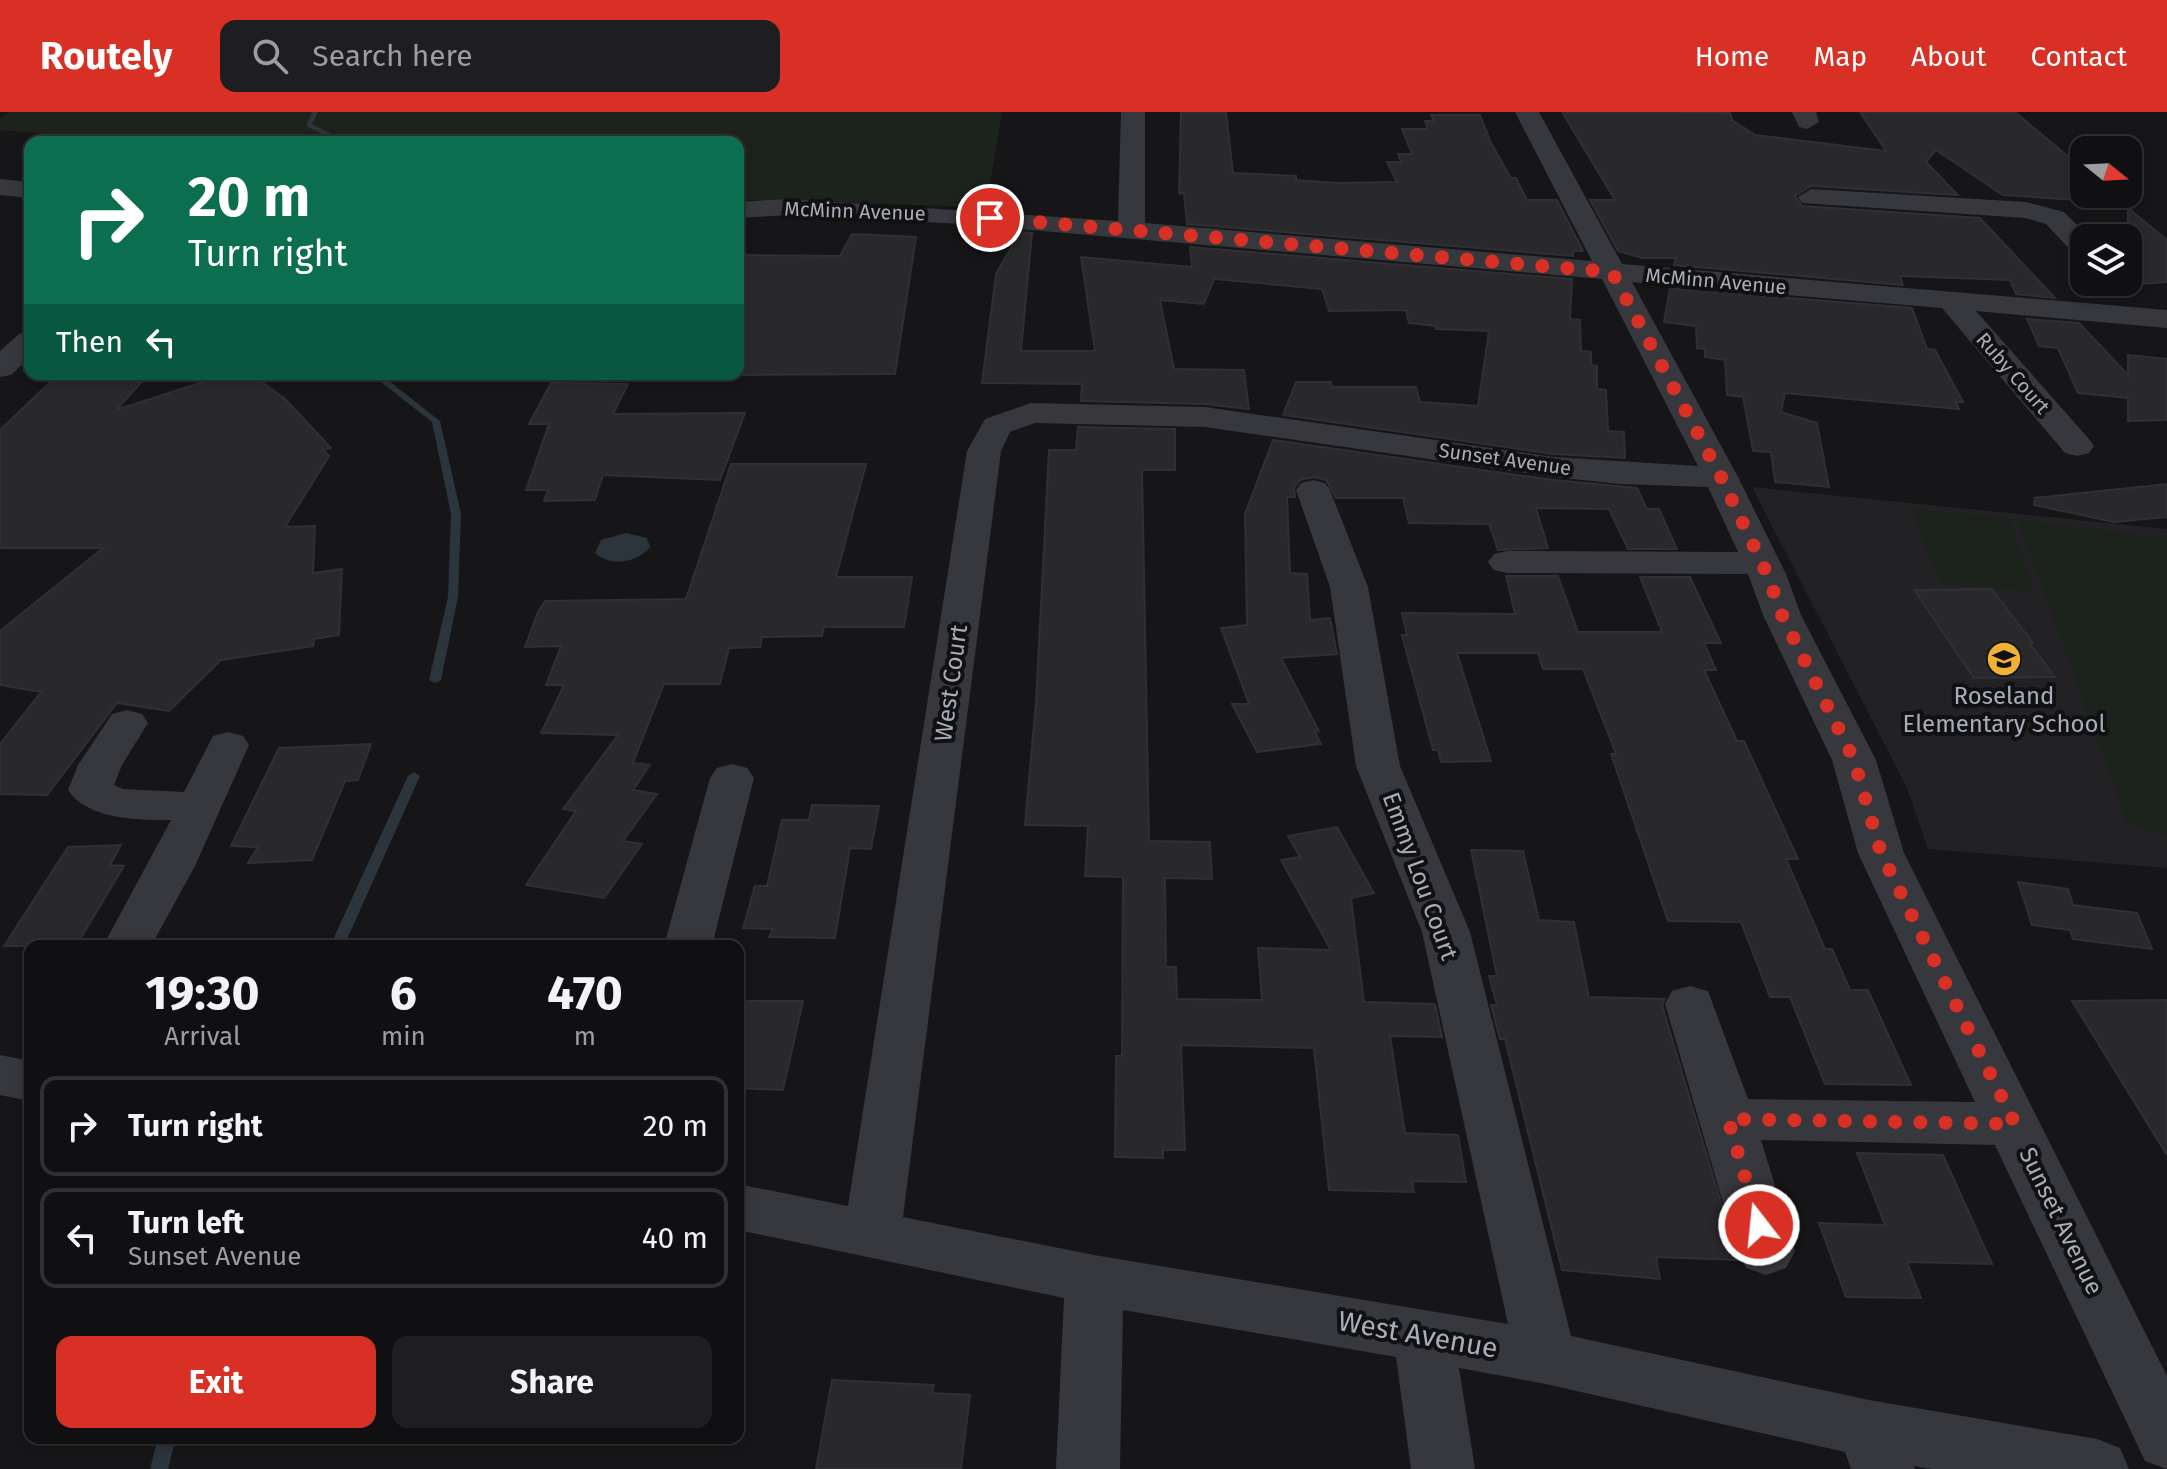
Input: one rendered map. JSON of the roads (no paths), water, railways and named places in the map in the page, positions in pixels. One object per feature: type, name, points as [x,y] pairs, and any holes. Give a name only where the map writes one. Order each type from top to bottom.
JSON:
[{"type":"street","points":[[1131,231],[1133,112]]},
{"type":"street","name":"Sunset Avenue","points":[[1527,112],[1721,477],[1782,615],[1854,760],[1881,853],[2167,1441]]},
{"type":"street","points":[[0,187],[24,189]]},
{"type":"street","points":[[1811,197],[2026,210],[2055,218],[2070,234]]},
{"type":"street","name":"McMinn Avenue","points":[[744,210],[789,207],[962,216],[2158,318]]},
{"type":"street","points":[[2130,296],[2158,318]]},
{"type":"street","name":"Ruby Court","points":[[1950,300],[2077,446]]},
{"type":"street","points":[[0,330],[24,332]]},
{"type":"street","points":[[0,368],[24,346]]},
{"type":"street","name":"West Court","points":[[872,1235],[984,451],[997,426],[1031,413],[1205,417],[1290,427]]},
{"type":"street","name":"Sunset Avenue","points":[[1290,427],[1553,467],[1721,477]]},
{"type":"street","name":"Emmy Lou Court","points":[[1313,490],[1349,587],[1378,766],[1446,932],[1546,1357]]},
{"type":"street","points":[[1507,562],[1761,563]]},
{"type":"street","points":[[127,723],[100,765],[90,790],[103,800],[125,804],[202,806]]},
{"type":"street","points":[[130,940],[202,806],[228,745]]},
{"type":"street","points":[[690,940],[732,778]]},
{"type":"street","points":[[1690,1004],[1728,1119],[1766,1251]]},
{"type":"street","points":[[1728,1119],[2015,1124]]},
{"type":"street","name":"West Avenue","points":[[744,1208],[1094,1280],[1546,1357],[1876,1449],[2097,1469]]},
{"type":"street","points":[[1088,1469],[1094,1280]]},
{"type":"street","points":[[1423,1335],[1443,1469]]},
{"type":"waterway","points":[[315,112],[308,125],[331,136]]},
{"type":"waterway","points":[[383,380],[436,421],[456,514],[453,597],[435,680]]},
{"type":"waterway","points":[[340,940],[414,776]]},
{"type":"waterway","points":[[159,1469],[165,1444]]},
{"type":"place","name":"Roseland Elementary School","points":[[2004,659]]}]
